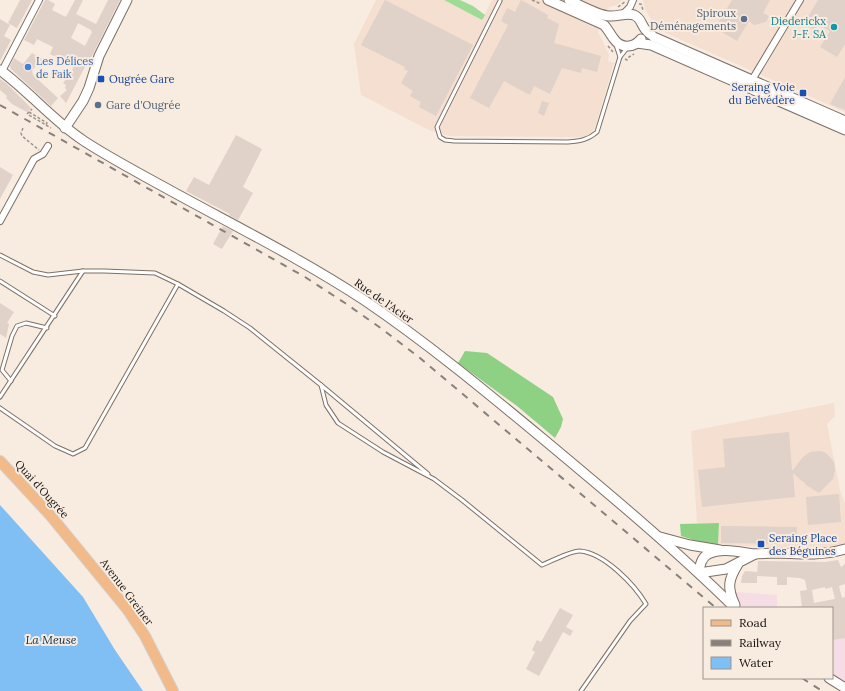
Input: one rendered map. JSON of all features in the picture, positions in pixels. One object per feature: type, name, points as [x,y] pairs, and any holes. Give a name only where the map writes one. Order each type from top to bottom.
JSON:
[{"type":"main road","points":[[65,128],[83,101],[89,88],[101,51],[127,0]]},
{"type":"main road","points":[[548,0],[600,23],[608,29],[613,38],[622,46],[651,45],[845,130]]},
{"type":"main road","points":[[569,0],[603,15],[610,16],[620,12],[637,17],[644,28],[654,37],[845,121]]},
{"type":"main road","points":[[613,38],[612,24],[620,12]]},
{"type":"main road","points":[[633,45],[642,36],[644,28]]},
{"type":"main road","name":"Rue de l'Acier","points":[[1,71],[65,128],[86,143],[291,255],[391,319],[510,412],[659,537],[735,607]]},
{"type":"main road","name":"Quai d'Ougrée","points":[[0,461],[66,534]]},
{"type":"main road","name":"Avenue Greiner","points":[[66,534],[133,617],[152,649],[173,691]]},
{"type":"main road","points":[[659,537],[690,545],[715,548],[721,551]]},
{"type":"main road","points":[[755,554],[738,564],[720,571],[699,573],[703,559],[709,554],[721,551],[755,554],[823,554],[845,549]]},
{"type":"main road","points":[[736,607],[729,588],[732,574],[738,564]]},
{"type":"main road","points":[[831,679],[845,688]]},
{"type":"street","points":[[1,71],[39,0]]},
{"type":"street","points":[[752,80],[800,0]]},
{"type":"street","points":[[620,12],[633,1],[637,17]]},
{"type":"street","points":[[0,221],[34,159],[43,154],[48,146]]},
{"type":"lane","points":[[500,1],[437,127],[440,136],[445,140],[568,142],[582,141],[591,137],[597,132],[600,125],[620,57],[633,45]]},
{"type":"lane","points":[[613,38],[620,57]]},
{"type":"lane","points":[[0,255],[33,272],[48,275],[84,271],[155,273],[178,284],[250,328],[434,479],[542,565],[578,551],[592,555],[606,562],[641,596],[646,604],[630,621],[581,691]]},
{"type":"lane","points":[[0,397],[84,271]]},
{"type":"lane","points":[[0,281],[55,316]]},
{"type":"lane","points":[[0,408],[55,446],[73,454],[85,448],[178,284]]},
{"type":"lane","points":[[11,381],[2,370],[12,336],[18,326],[26,324],[47,328]]},
{"type":"lane","points":[[321,386],[326,405],[338,423],[383,452],[434,479]]},
{"type":"path","points":[[620,12],[621,5],[625,0]]},
{"type":"path","points":[[28,115],[51,128]]},
{"type":"path","points":[[23,128],[21,133],[22,136],[43,154]]},
{"type":"shaded area","points":[[376,0],[444,0],[482,20],[492,0],[622,0],[617,5],[609,7],[598,32],[609,55],[608,61],[614,63],[595,128],[590,134],[582,137],[450,136],[429,130],[361,95],[354,44]]},
{"type":"shaded area","points":[[643,0],[845,0],[845,112],[809,96],[807,93],[800,90],[795,90],[657,29],[645,9]]},
{"type":"shaded area","points":[[834,403],[835,416],[827,424],[840,490],[845,504],[845,543],[823,548],[718,545],[719,523],[697,523],[691,431]]},
{"type":"shaded area","points":[[736,592],[777,595],[777,607],[741,607],[736,599]]},
{"type":"shaded area","points":[[845,597],[845,683],[833,676],[833,607],[794,607]]},
{"type":"green space","points":[[444,0],[460,0],[473,6],[485,15],[482,20]]},
{"type":"green space","points":[[465,351],[487,353],[553,397],[563,419],[561,427],[555,438],[517,406],[458,363]]},
{"type":"green space","points":[[719,523],[718,545],[703,543],[681,536],[680,524]]},
{"type":"water","name":"La Meuse","points":[[0,505],[83,597],[115,650],[143,691],[0,691]]},
{"type":"building","points":[[20,0],[32,0],[17,28],[8,23]]},
{"type":"building","points":[[45,0],[55,4],[52,10],[66,17],[75,0],[83,0],[76,14],[96,24],[108,0],[120,0],[88,64],[87,63],[66,103],[60,96],[67,90],[65,88],[66,85],[63,83],[69,76],[74,66],[50,54],[53,47],[37,39],[34,45],[24,40]],"holes":[[[78,23],[92,32],[85,46],[71,38]]]},
{"type":"building","points":[[385,0],[473,45],[436,116],[419,107],[421,102],[410,96],[413,91],[401,83],[408,71],[404,69],[405,67],[361,45]]},
{"type":"building","points":[[521,0],[548,15],[547,18],[559,24],[554,43],[601,56],[597,72],[582,68],[581,73],[562,68],[550,94],[534,86],[530,95],[504,81],[489,108],[470,98],[508,25],[501,21],[507,8],[515,12]]},
{"type":"building","name":"Spiroux Déménagements","points":[[732,0],[770,0],[763,13],[769,16],[766,22],[754,25],[749,21],[737,41],[715,28]]},
{"type":"building","name":"Diederickx J-F. SA","points":[[818,0],[845,0],[845,44],[837,57],[820,47],[830,31],[818,24],[815,30],[804,24]]},
{"type":"building","points":[[0,19],[10,25],[4,36],[11,40],[0,61]]},
{"type":"building","points":[[32,53],[43,59],[32,70],[33,75],[58,98],[51,106],[11,69],[10,66],[14,58],[23,64]]},
{"type":"building","points":[[845,77],[845,110],[830,104]]},
{"type":"building","points":[[0,79],[31,108],[27,112],[12,104],[6,98],[7,96],[0,90]]},
{"type":"building","points":[[542,101],[549,103],[544,116],[538,113]]},
{"type":"building","points":[[236,135],[262,149],[243,187],[253,193],[238,220],[229,215],[230,214],[186,191],[194,177],[209,185]]},
{"type":"building","points":[[0,167],[13,175],[0,199]]},
{"type":"building","points":[[223,226],[233,231],[222,249],[213,244]]},
{"type":"building","points":[[0,303],[14,312],[7,323],[9,324],[6,338],[0,334]]},
{"type":"building","points":[[789,432],[792,471],[803,457],[810,452],[824,452],[834,462],[835,470],[833,479],[819,493],[806,485],[793,473],[795,497],[702,507],[698,470],[725,467],[723,439]]},
{"type":"building","points":[[839,494],[841,522],[808,525],[806,497]]},
{"type":"building","points":[[721,526],[797,527],[796,544],[721,543]]},
{"type":"building","points":[[838,560],[841,567],[845,564],[845,584],[839,586],[842,598],[845,597],[845,638],[833,640],[833,607],[802,607],[800,591],[807,590],[805,580],[787,577],[787,585],[777,585],[777,577],[757,576],[758,561],[825,562]],"holes":[[[832,587],[835,599],[814,603],[812,590]]]},
{"type":"building","points":[[745,571],[757,572],[757,583],[741,583],[742,576]]},
{"type":"building","points":[[560,608],[573,615],[566,627],[573,631],[570,636],[563,632],[539,676],[526,669],[535,652],[532,650],[537,640],[541,642]]},
{"type":"railway","points":[[0,105],[305,277],[345,303],[420,358],[715,607]]},
{"type":"railway","points":[[804,679],[822,691]]},
{"type":"place","name":"Spiroux Déménagements","points":[[744,19]]},
{"type":"place","name":"Diederickx J-F. SA","points":[[834,27]]},
{"type":"place","name":"Les Délices de Faik","points":[[28,67]]},
{"type":"place","name":"Ougrée Gare","points":[[101,79]]},
{"type":"place","name":"Seraing Voie du Belvédère","points":[[803,93]]},
{"type":"place","name":"Gare d'Ougrée","points":[[98,105]]},
{"type":"place","name":"Seraing Place des Béguines","points":[[761,544]]}]
